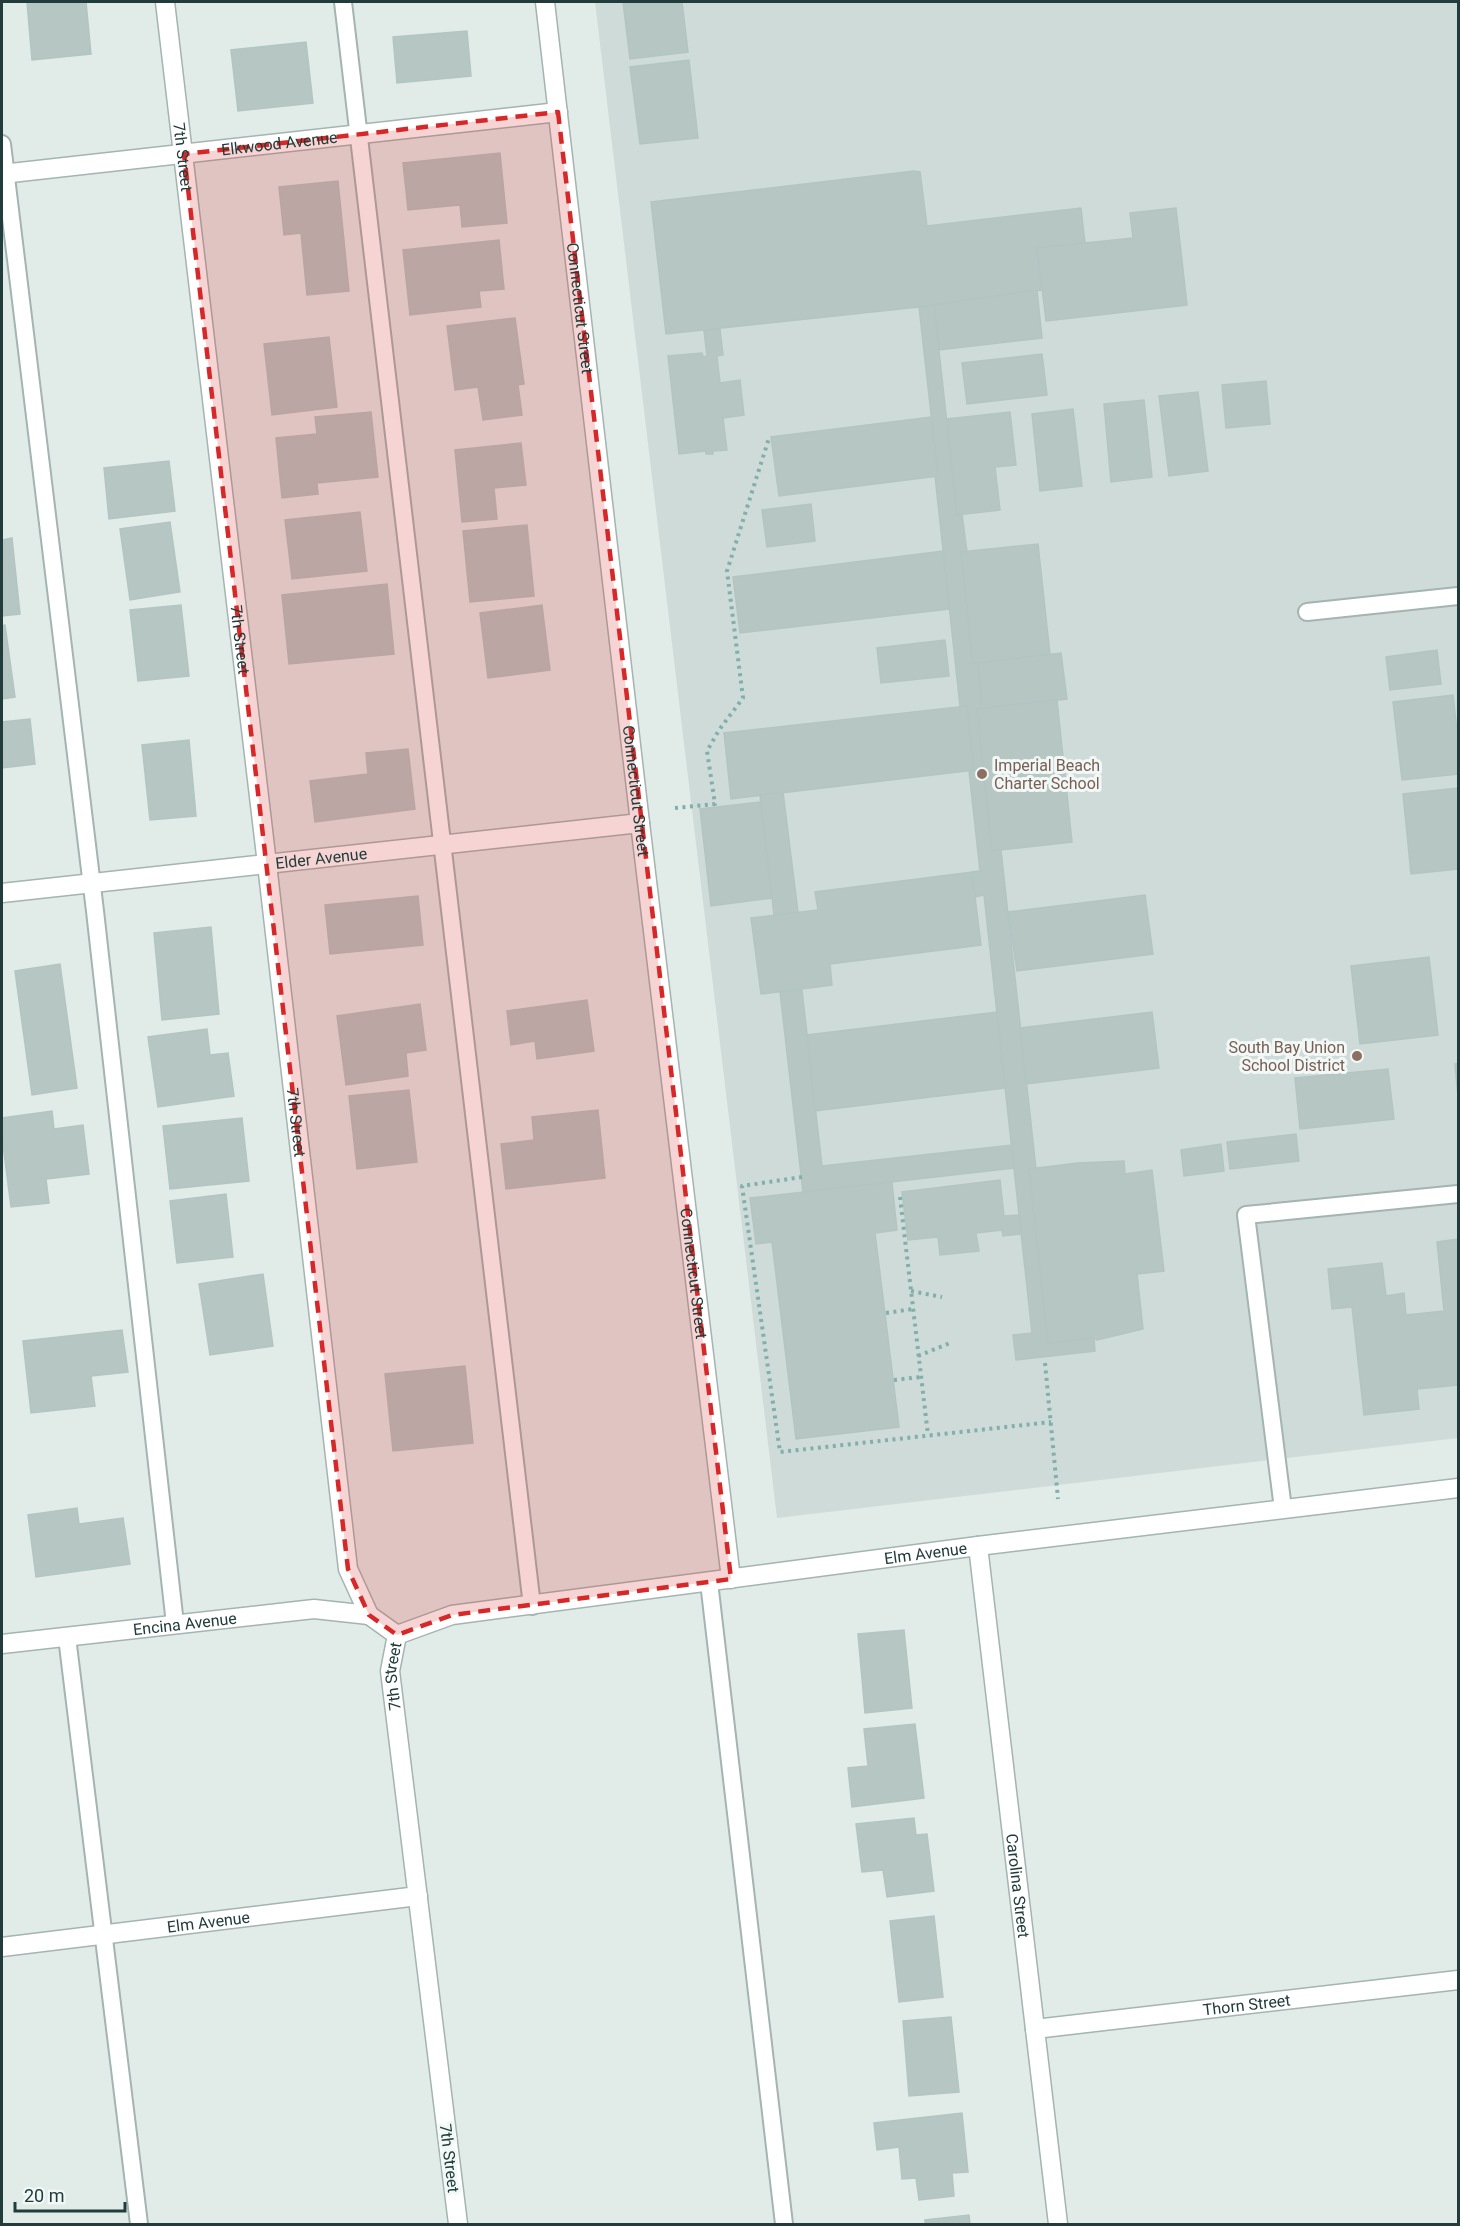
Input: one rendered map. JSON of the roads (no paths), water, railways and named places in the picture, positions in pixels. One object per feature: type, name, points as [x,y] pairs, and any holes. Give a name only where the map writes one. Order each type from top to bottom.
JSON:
[{"type":"street","name":"7th Street","points":[[165,2],[348,1569],[369,1615],[397,1635],[390,1671],[458,2224]]},
{"type":"street","name":"Connecticut Street","points":[[545,2],[640,823],[731,1579]]},
{"type":"street","name":"Elkwood Avenue","points":[[3,174],[558,112]]},
{"type":"street","name":"Elder Avenue","points":[[2,893],[640,823]]},
{"type":"street","name":"Elm Avenue","points":[[397,1635],[452,1615],[978,1546],[1458,1488]]},
{"type":"street","name":"Carolina Street","points":[[978,1546],[1058,2224]]},
{"type":"street","name":"Encina Avenue","points":[[2,1640],[67,1637],[314,1609],[369,1615]]},
{"type":"street","name":"Elm Avenue","points":[[2,1947],[418,1896]]},
{"type":"street","name":"Thorn Street","points":[[1035,2029],[1458,1980]]},
{"type":"lane","points":[[343,2],[532,1606]]},
{"type":"lane","points":[[2,144],[3,174],[92,884],[175,1624]]},
{"type":"lane","points":[[1307,612],[1458,596]]},
{"type":"lane","points":[[1283,1509],[1246,1215],[1458,1194]]},
{"type":"lane","points":[[709,1582],[784,2224]]},
{"type":"lane","points":[[67,1637],[139,2224]]},
{"type":"place","name":"Imperial Beach Charter School","points":[[982,774]]},
{"type":"place","name":"South Bay Union School District","points":[[1357,1056]]}]
